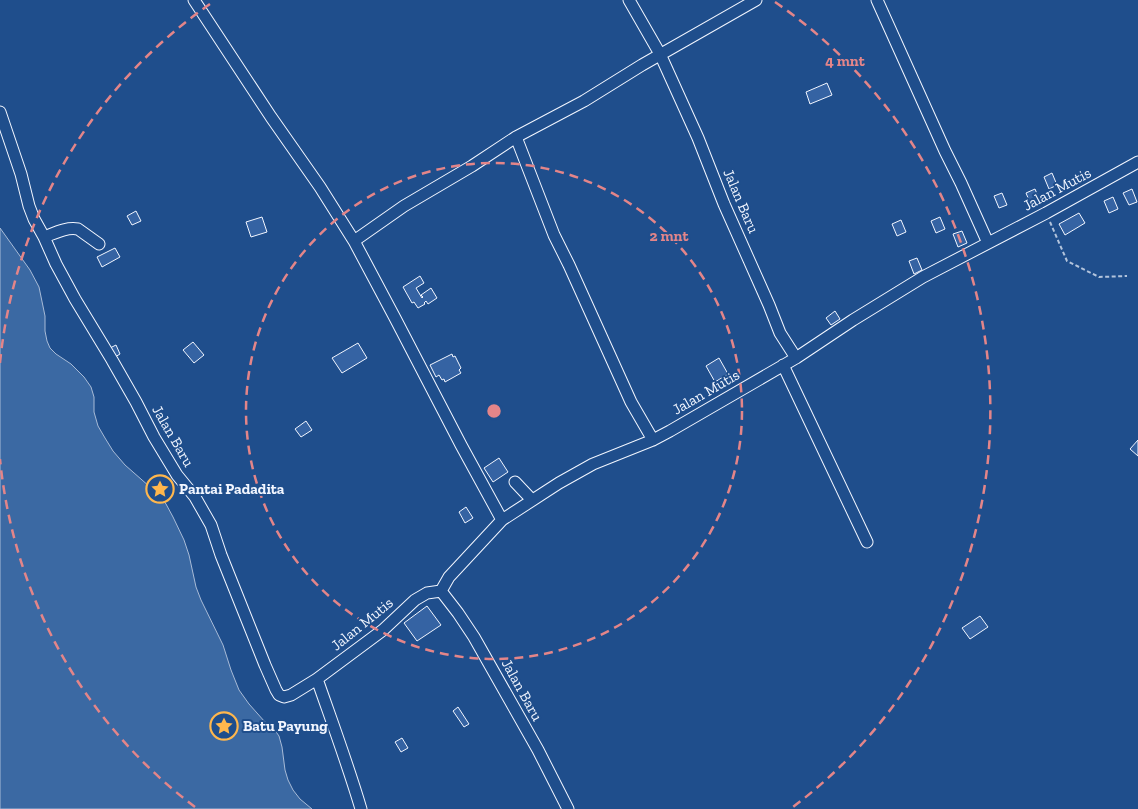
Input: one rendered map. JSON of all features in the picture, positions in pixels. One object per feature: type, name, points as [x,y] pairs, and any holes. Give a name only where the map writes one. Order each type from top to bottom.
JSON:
[{"type":"street","points":[[194,0],[320,187],[354,241],[502,520]]},
{"type":"street","name":"Jalan Baru","points":[[629,0],[660,54],[698,138],[724,204],[780,333],[796,358]]},
{"type":"street","points":[[354,241],[404,206],[472,166],[516,137],[584,101],[660,54],[756,0]]},
{"type":"street","points":[[878,0],[988,243]]},
{"type":"street","name":"Jalan Baru","points":[[0,112],[34,219],[74,299],[112,360],[177,475],[195,497],[211,525],[221,555],[276,690],[280,695],[287,697],[317,679]]},
{"type":"street","points":[[516,137],[554,235],[631,402],[654,440]]},
{"type":"street","name":"Jalan Mutis","points":[[317,679],[383,630],[415,600],[428,593],[441,591],[450,577],[502,520],[532,500],[593,464],[654,440],[796,358],[853,320],[923,278],[1138,162]]},
{"type":"street","points":[[44,237],[68,228],[74,228],[99,244]]},
{"type":"street","points":[[783,365],[867,542]]},
{"type":"street","points":[[515,482],[532,500]]},
{"type":"street","name":"Jalan Baru","points":[[441,591],[474,637],[538,750],[568,809]]},
{"type":"street","points":[[317,679],[361,809]]},
{"type":"path","points":[[1046,213],[1067,261],[1099,277],[1127,276]]},
{"type":"water","points":[[0,228],[30,270],[39,287],[45,316],[45,331],[50,348],[84,377],[91,387],[94,397],[94,412],[98,426],[113,451],[125,465],[158,494],[173,517],[189,555],[196,587],[223,645],[239,690],[249,704],[279,736],[288,780],[300,799],[312,809],[0,809]]},
{"type":"building","points":[[827,83],[832,95],[810,104],[806,92]]},
{"type":"building","points":[[1052,173],[1057,185],[1049,189],[1044,177]]},
{"type":"building","points":[[1035,189],[1040,201],[1031,205],[1026,193]]},
{"type":"building","points":[[1132,189],[1137,202],[1129,205],[1123,193]]},
{"type":"building","points":[[1002,193],[1007,205],[999,208],[994,196]]},
{"type":"building","points":[[1113,197],[1118,209],[1109,213],[1104,201]]},
{"type":"building","points":[[136,211],[141,221],[132,225],[127,216]]},
{"type":"building","points":[[1079,213],[1085,223],[1065,235],[1059,224]]},
{"type":"building","points":[[262,217],[267,232],[251,237],[246,222]]},
{"type":"building","points":[[940,217],[945,229],[936,233],[931,221]]},
{"type":"building","points":[[901,220],[906,232],[897,236],[892,224]]},
{"type":"building","points":[[962,231],[967,243],[958,247],[953,234]]},
{"type":"building","points":[[115,248],[120,257],[102,267],[97,257]]},
{"type":"building","points":[[917,258],[922,270],[914,274],[909,261]]},
{"type":"building","points":[[420,276],[424,283],[416,288],[422,298],[421,295],[431,288],[437,298],[428,304],[426,301],[425,304],[418,308],[414,302],[412,303],[403,287]]},
{"type":"building","points":[[835,311],[840,319],[831,325],[826,318]]},
{"type":"building","points":[[193,342],[204,355],[194,363],[183,350]]},
{"type":"building","points":[[358,343],[367,358],[342,373],[332,358]]},
{"type":"building","points":[[116,345],[120,354],[115,357],[110,348]]},
{"type":"building","points":[[452,354],[461,368],[459,370],[461,373],[445,382],[439,375],[436,377],[430,365]]},
{"type":"building","points":[[719,358],[728,374],[715,382],[706,366]]},
{"type":"building","points":[[306,421],[312,430],[301,437],[295,429]]},
{"type":"building","points":[[1138,440],[1138,456],[1130,449]]},
{"type":"building","points":[[499,458],[508,472],[493,482],[484,468]]},
{"type":"building","points":[[466,507],[473,518],[465,523],[459,512]]},
{"type":"building","points":[[427,606],[441,625],[417,641],[404,623]]},
{"type":"building","points":[[980,616],[988,627],[970,639],[962,628]]},
{"type":"building","points":[[458,707],[469,724],[464,727],[453,711]]},
{"type":"building","points":[[402,738],[408,748],[401,752],[395,742]]},
{"type":"place","name":"Pantai Padadita","points":[[160,489]]},
{"type":"place","name":"Batu Payung","points":[[224,726]]}]
